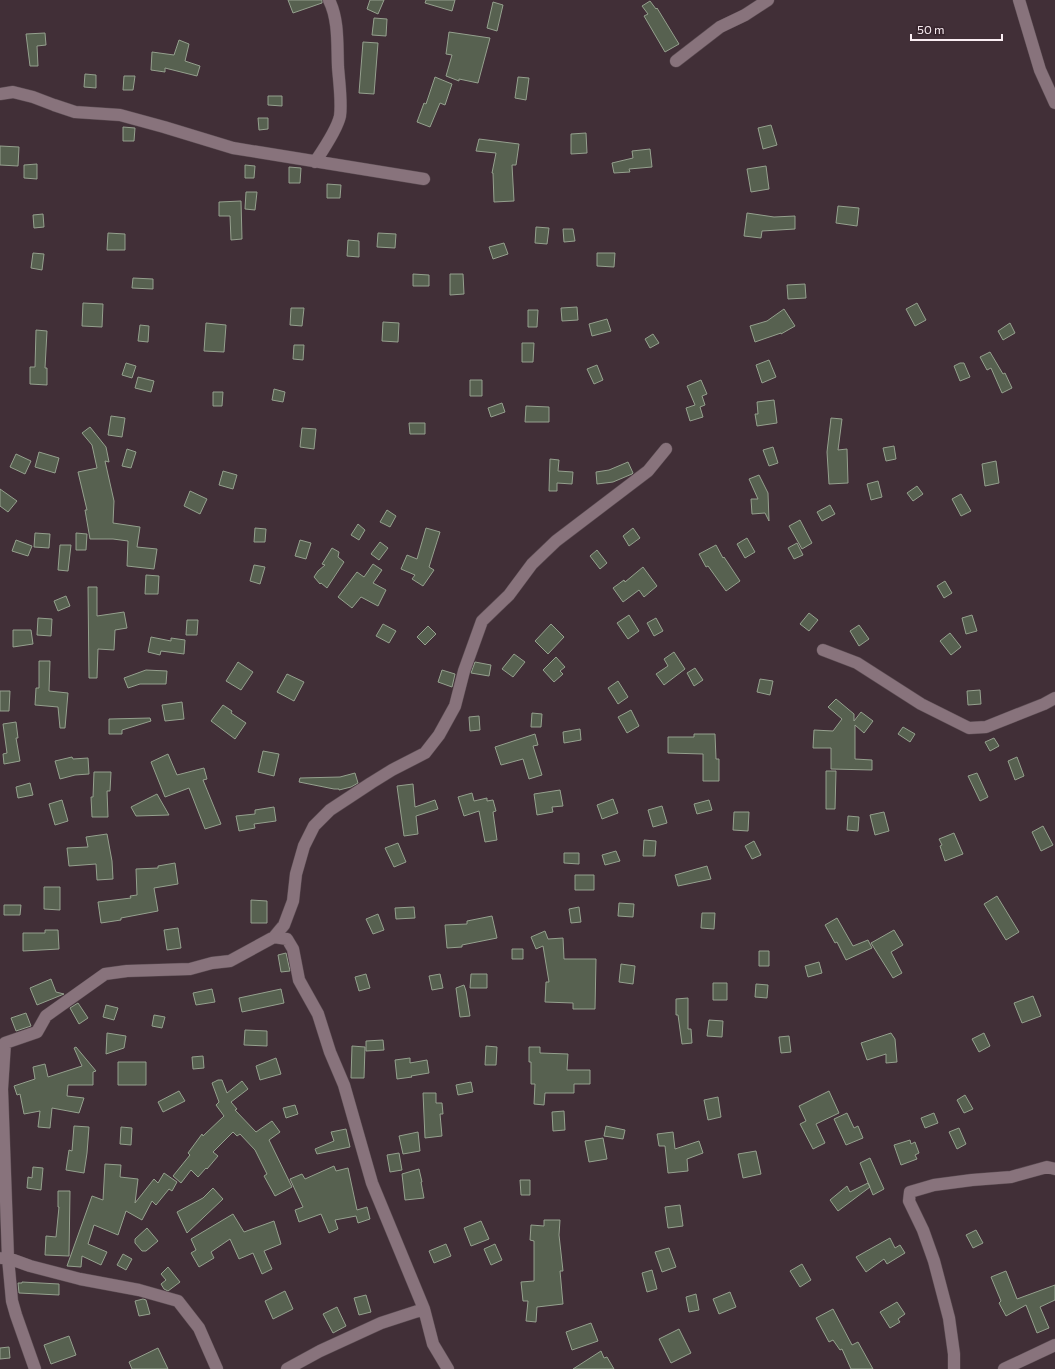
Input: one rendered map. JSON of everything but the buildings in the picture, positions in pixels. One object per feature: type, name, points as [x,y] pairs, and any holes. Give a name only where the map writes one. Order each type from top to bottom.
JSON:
[{"type":"street","points":[[315,162],[329,141],[340,116],[336,26],[332,6],[329,0]]},
{"type":"street","points":[[676,61],[720,27],[745,15],[768,0]]},
{"type":"street","points":[[1019,0],[1040,70],[1050,96],[1055,103]]},
{"type":"street","points":[[0,94],[13,92],[33,97],[74,112],[120,115],[164,126],[233,148],[424,179]]},
{"type":"street","points":[[35,1369],[13,1308],[4,1258],[2,1089],[5,1043],[37,1032],[46,1016],[105,974],[127,971],[190,969],[230,960],[274,937],[284,925],[293,901],[296,874],[304,846],[314,826],[330,810],[371,783],[425,753],[439,735],[455,706],[464,672],[482,621],[509,595],[532,564],[556,541],[648,472],[666,450]]},
{"type":"street","points":[[823,650],[857,663],[921,704],[969,728],[986,727],[1032,710],[1055,698]]},
{"type":"street","points":[[274,937],[287,939],[294,949],[299,980],[318,1014],[330,1052],[344,1085],[372,1183],[424,1309],[432,1344],[448,1369]]},
{"type":"street","points":[[954,1369],[954,1354],[948,1318],[934,1261],[923,1230],[908,1201],[910,1192],[941,1184],[1011,1177],[1047,1167],[1055,1169]]},
{"type":"street","points":[[4,1258],[80,1279],[139,1290],[178,1300],[199,1328],[217,1369]]},
{"type":"street","points":[[287,1369],[320,1351],[381,1323],[424,1309]]},
{"type":"street","points":[[1004,1369],[1055,1345]]}]
